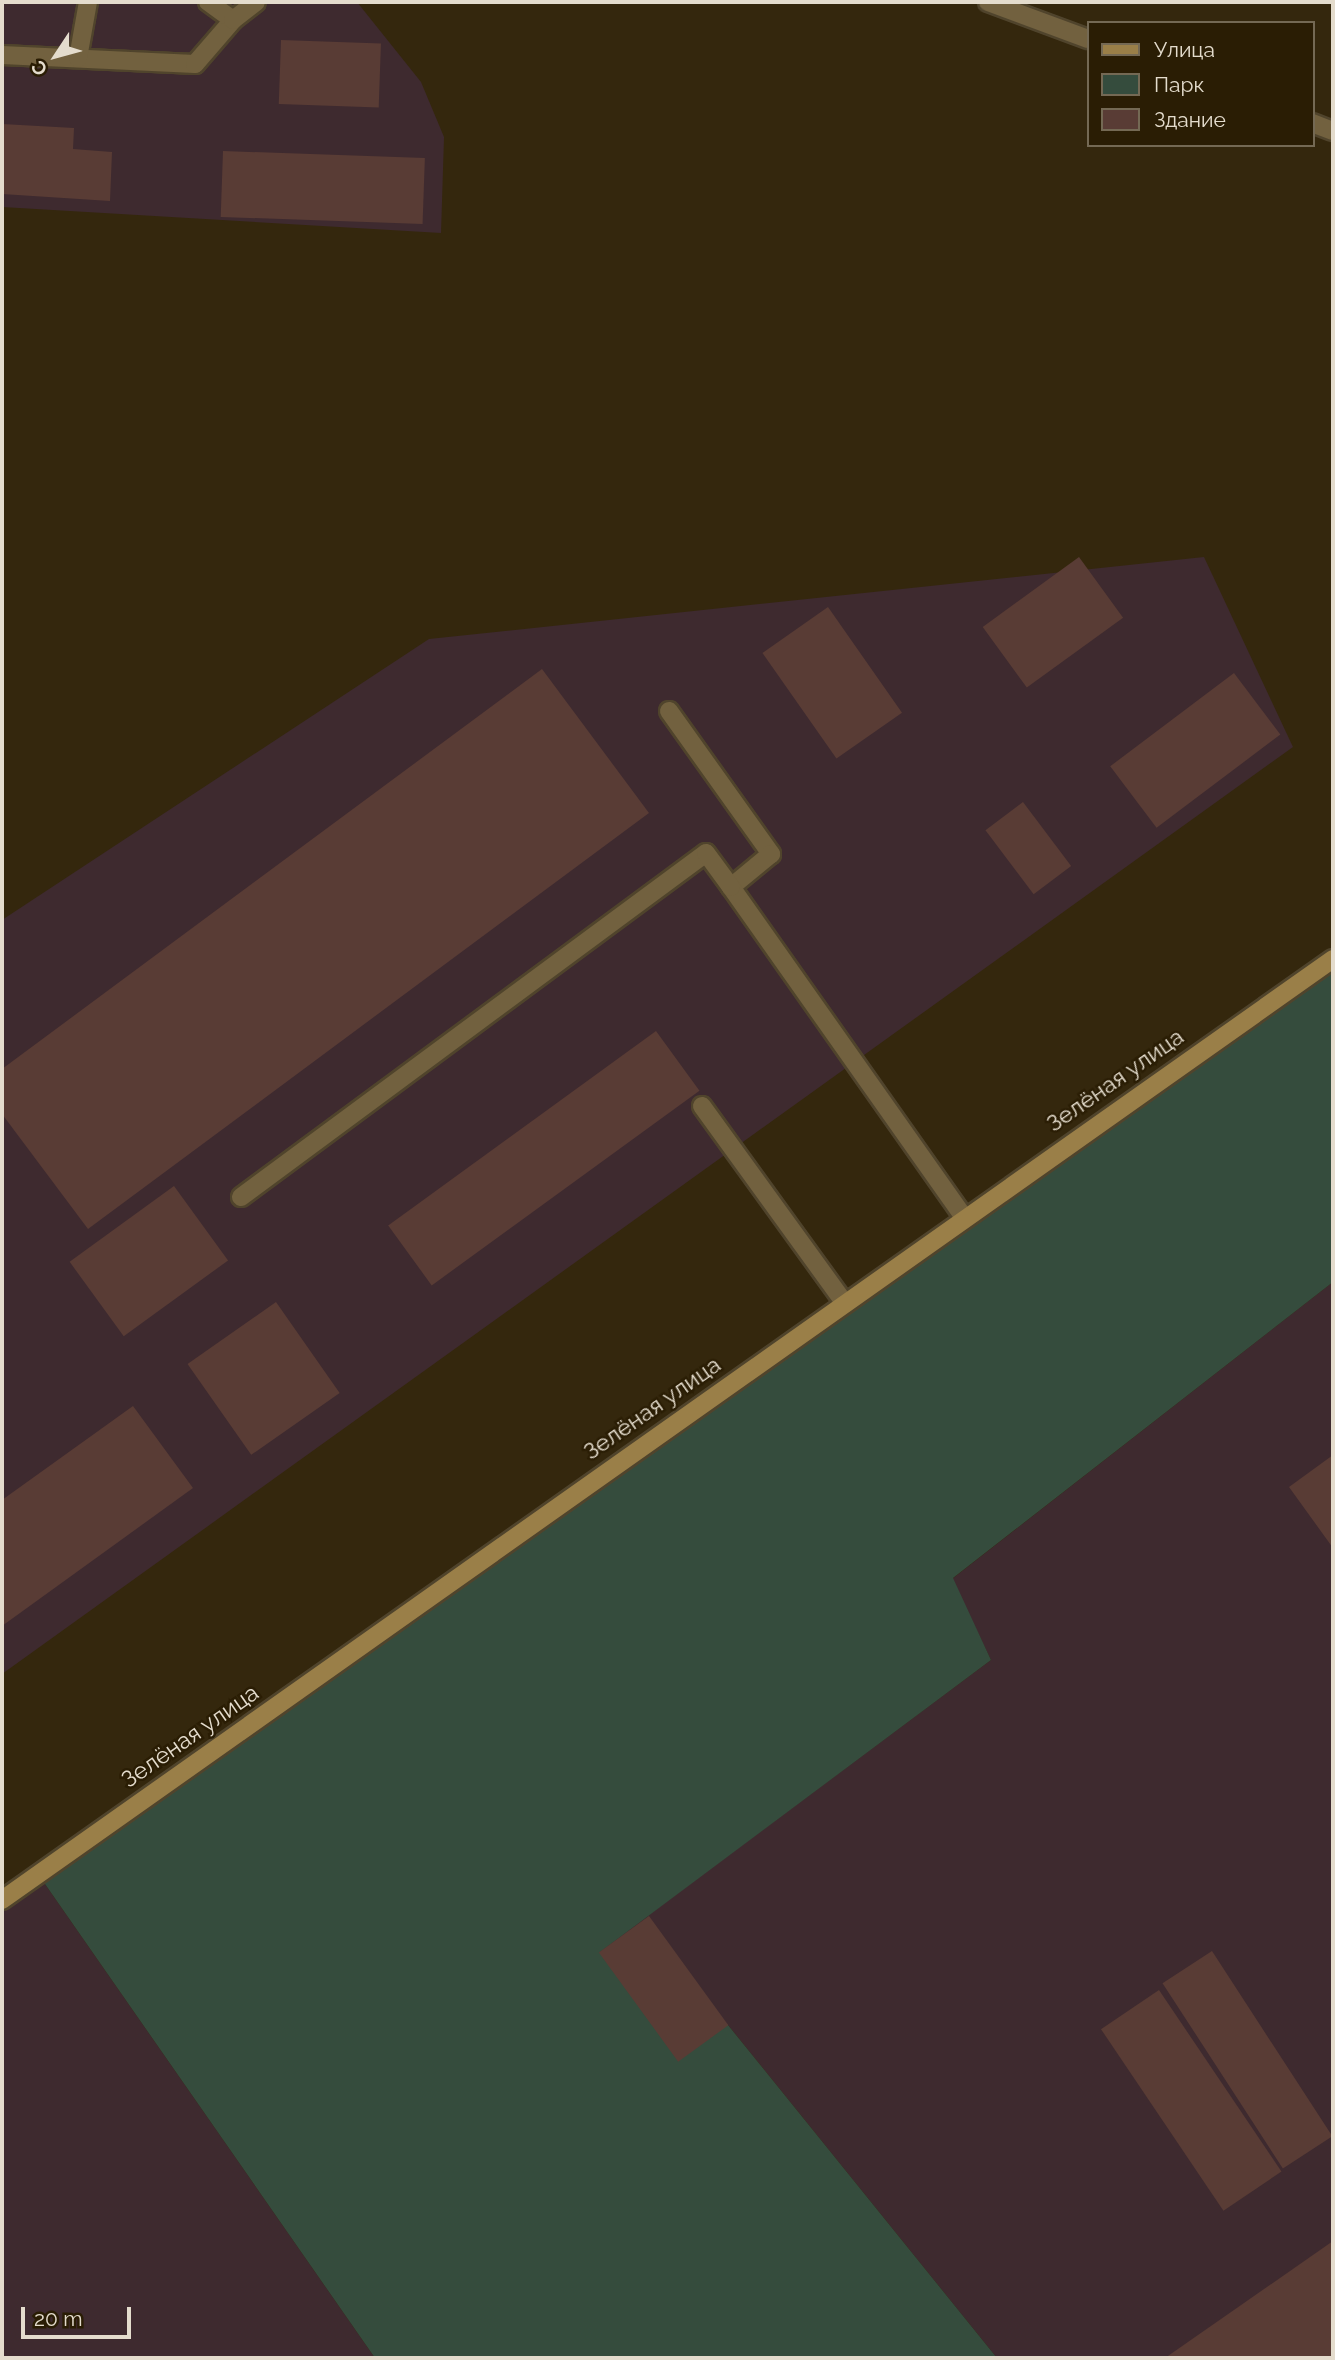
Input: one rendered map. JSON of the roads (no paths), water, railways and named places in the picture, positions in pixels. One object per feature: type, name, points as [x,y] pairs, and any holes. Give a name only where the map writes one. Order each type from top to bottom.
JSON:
[{"type":"street","points":[[78,58],[88,2]]},
{"type":"street","points":[[208,2],[233,20]]},
{"type":"street","points":[[2,55],[195,64],[233,20],[256,2]]},
{"type":"street","points":[[988,2],[1086,38]]},
{"type":"street","points":[[1314,124],[1333,131]]},
{"type":"street","points":[[669,711],[771,854],[731,887]]},
{"type":"street","points":[[241,1197],[706,853],[963,1216]]},
{"type":"street","name":"Зелёная улица","points":[[2,1900],[963,1216],[1333,959]]},
{"type":"street","points":[[702,1106],[844,1302]]}]
